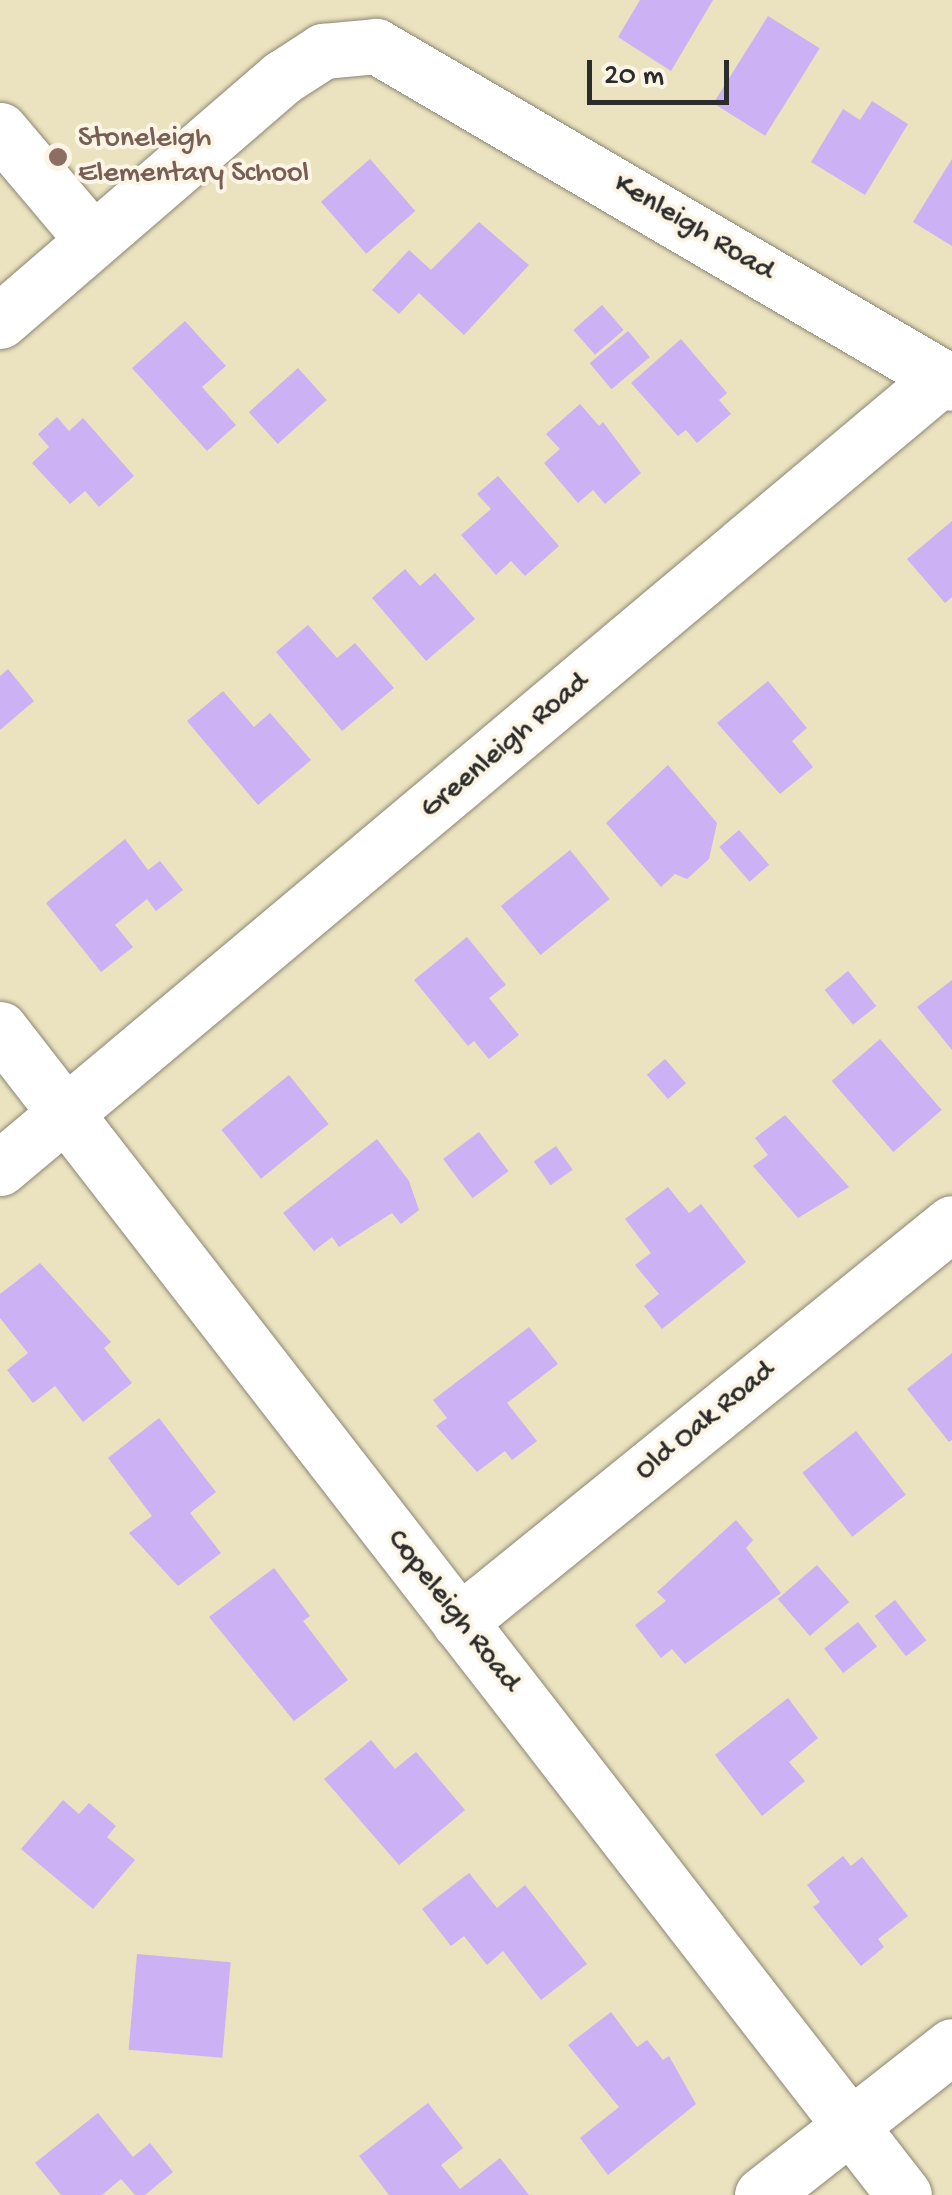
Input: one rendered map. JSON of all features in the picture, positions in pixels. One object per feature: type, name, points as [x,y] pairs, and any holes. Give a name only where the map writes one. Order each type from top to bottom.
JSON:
[{"type":"street","name":"Kenleigh Road","points":[[0,320],[323,51],[376,46],[434,76],[948,380]]},
{"type":"street","points":[[0,130],[93,240]]},
{"type":"street","name":"Greenleigh Road","points":[[0,1168],[68,1117],[948,380]]},
{"type":"street","name":"Copeleigh Road","points":[[0,1030],[904,2195]]},
{"type":"street","name":"Old Oak Road","points":[[459,1622],[952,1223]]},
{"type":"street","points":[[762,2195],[952,2046]]},
{"type":"building","points":[[640,0],[713,0],[671,71],[618,37]]},
{"type":"building","points":[[768,16],[820,48],[765,136],[713,103]]},
{"type":"building","points":[[872,101],[908,124],[865,195],[811,162],[843,109],[860,120]]},
{"type":"building","points":[[370,159],[415,211],[366,254],[321,202]]},
{"type":"building","points":[[952,159],[952,246],[913,222]]},
{"type":"building","points":[[479,222],[529,265],[464,335],[419,293],[399,314],[372,290],[409,250],[431,270]]},
{"type":"building","points":[[602,305],[624,330],[595,355],[573,330]]},
{"type":"building","points":[[185,321],[226,366],[202,387],[236,425],[207,451],[132,368]]},
{"type":"building","points":[[628,331],[650,357],[612,389],[590,363]]},
{"type":"building","points":[[681,339],[727,393],[719,400],[731,414],[697,443],[686,430],[678,436],[631,383]]},
{"type":"building","points":[[298,368],[327,400],[278,444],[249,412]]},
{"type":"building","points":[[580,404],[599,426],[603,422],[641,473],[605,504],[593,490],[578,503],[544,463],[560,449],[546,434]]},
{"type":"building","points":[[57,417],[69,431],[83,418],[134,476],[99,507],[85,491],[70,504],[32,463],[49,447],[38,434]]},
{"type":"building","points":[[498,476],[559,546],[525,576],[511,561],[496,575],[461,535],[491,509],[477,494]]},
{"type":"building","points":[[952,521],[952,597],[945,603],[907,559]]},
{"type":"building","points":[[405,569],[420,586],[435,573],[475,619],[426,661],[372,598]]},
{"type":"building","points":[[308,625],[337,658],[355,643],[394,688],[342,731],[276,652]]},
{"type":"building","points":[[8,669],[34,701],[0,730],[0,676]]},
{"type":"building","points":[[768,681],[807,728],[792,741],[813,767],[780,794],[717,723]]},
{"type":"building","points":[[223,691],[254,727],[270,713],[311,760],[258,805],[187,721]]},
{"type":"building","points":[[668,765],[717,823],[709,859],[687,879],[675,874],[661,887],[606,823]]},
{"type":"building","points":[[739,830],[769,865],[750,882],[719,847]]},
{"type":"building","points":[[125,839],[148,870],[160,861],[183,890],[156,911],[147,899],[115,925],[133,947],[101,972],[46,903]]},
{"type":"building","points":[[570,850],[610,899],[540,955],[501,906]]},
{"type":"building","points":[[467,937],[506,985],[489,998],[519,1035],[489,1059],[474,1041],[468,1046],[414,980]]},
{"type":"building","points":[[848,971],[876,1006],[853,1025],[825,990]]},
{"type":"building","points":[[952,980],[952,1050],[917,1007]]},
{"type":"building","points":[[880,1039],[942,1110],[893,1152],[832,1081]]},
{"type":"building","points":[[665,1059],[686,1083],[668,1099],[647,1075]]},
{"type":"building","points":[[289,1075],[329,1124],[261,1179],[221,1130]]},
{"type":"building","points":[[785,1115],[849,1187],[798,1218],[753,1166],[768,1155],[755,1138]]},
{"type":"building","points":[[479,1132],[508,1171],[473,1198],[443,1159]]},
{"type":"building","points":[[377,1139],[409,1181],[419,1210],[401,1224],[392,1213],[339,1247],[332,1237],[314,1251],[283,1213]]},
{"type":"building","points":[[556,1146],[573,1170],[551,1185],[534,1161]]},
{"type":"building","points":[[668,1187],[689,1213],[701,1204],[746,1262],[662,1329],[644,1306],[659,1294],[635,1265],[651,1253],[625,1219]]},
{"type":"building","points":[[40,1263],[111,1342],[104,1348],[132,1383],[83,1422],[55,1386],[33,1403],[7,1370],[28,1353],[0,1318],[0,1294]]},
{"type":"building","points":[[529,1327],[558,1364],[507,1403],[537,1441],[512,1460],[505,1451],[477,1472],[436,1426],[447,1418],[433,1400]]},
{"type":"building","points":[[952,1353],[952,1440],[949,1442],[907,1389]]},
{"type":"building","points":[[159,1418],[216,1492],[190,1513],[221,1553],[178,1586],[129,1533],[152,1516],[108,1458]]},
{"type":"building","points":[[856,1431],[906,1495],[852,1537],[802,1473]]},
{"type":"building","points":[[736,1520],[753,1540],[746,1548],[781,1593],[685,1664],[672,1649],[661,1658],[635,1625],[666,1601],[657,1592]]},
{"type":"building","points":[[817,1565],[849,1602],[810,1636],[778,1599]]},
{"type":"building","points":[[274,1568],[310,1616],[303,1621],[348,1680],[294,1721],[209,1617]]},
{"type":"building","points":[[895,1600],[926,1640],[906,1656],[875,1616]]},
{"type":"building","points":[[858,1622],[877,1646],[843,1673],[824,1648]]},
{"type":"building","points":[[788,1698],[818,1738],[789,1762],[805,1781],[762,1816],[715,1755]]},
{"type":"building","points":[[371,1740],[395,1769],[416,1752],[465,1810],[399,1865],[324,1779]]},
{"type":"building","points":[[63,1800],[79,1814],[89,1803],[116,1826],[107,1837],[135,1860],[93,1909],[21,1849]]},
{"type":"building","points":[[843,1856],[851,1866],[862,1857],[908,1916],[878,1939],[884,1947],[861,1966],[813,1907],[820,1902],[807,1885]]},
{"type":"building","points":[[469,1873],[497,1908],[525,1885],[587,1964],[541,2000],[503,1951],[487,1965],[464,1936],[451,1946],[422,1909]]},
{"type":"building","points":[[137,1954],[231,1962],[222,2058],[129,2050]]},
{"type":"building","points":[[611,2012],[637,2047],[647,2040],[663,2060],[669,2056],[696,2104],[608,2175],[580,2138],[619,2107],[568,2045]]},
{"type":"building","points":[[428,2103],[463,2148],[441,2165],[460,2189],[500,2158],[529,2195],[389,2195],[359,2156]]},
{"type":"building","points":[[98,2113],[133,2157],[150,2143],[173,2172],[145,2195],[135,2195],[121,2179],[102,2195],[61,2195],[35,2163]]},
{"type":"place","name":"Stoneleigh Elementary School","points":[[58,157]]}]
